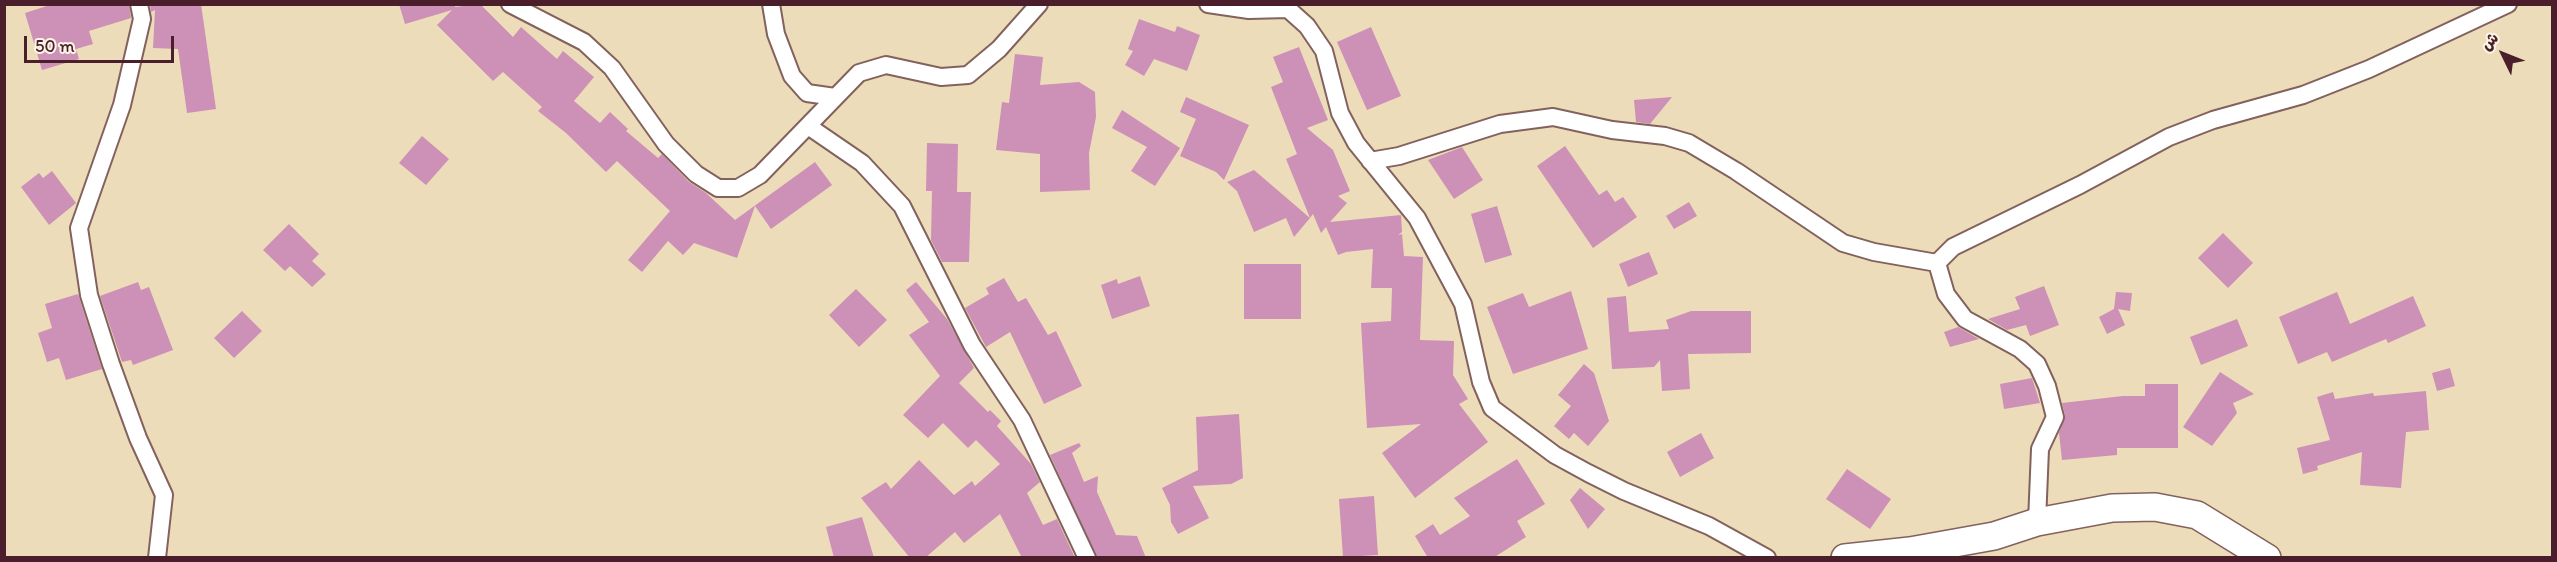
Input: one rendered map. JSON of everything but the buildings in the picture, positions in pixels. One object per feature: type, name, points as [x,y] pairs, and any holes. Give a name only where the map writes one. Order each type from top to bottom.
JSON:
[{"type":"main road","points":[[1845,558],[1910,551],[1994,536],[2037,522],[2112,508],[2155,507],[2197,515],[2267,558]]},
{"type":"street","points":[[139,4],[142,20],[122,105],[79,228],[89,295],[138,438],[164,495],[157,558]]},
{"type":"street","points":[[510,4],[584,42],[612,68],[666,144],[696,174],[718,188],[738,188],[760,175],[859,73],[886,65],[941,77],[968,75],[999,49],[1039,4]]},
{"type":"street","points":[[771,4],[776,34],[792,76],[807,93],[835,97]]},
{"type":"street","points":[[1208,4],[1249,10],[1288,9],[1306,26],[1324,51],[1340,112],[1356,143],[1417,218],[1463,304],[1481,382],[1492,408],[1539,444],[1588,473],[1623,491],[1709,526],[1767,558]]},
{"type":"street","points":[[1937,263],[1953,247],[2080,185],[2169,137],[2213,120],[2303,95],[2369,69],[2508,4]]},
{"type":"street","points":[[1370,161],[1399,156],[1500,124],[1553,117],[1612,130],[1665,136],[1689,143],[1736,171],[1843,243],[1874,252],[1937,263]]},
{"type":"street","points":[[808,126],[862,163],[902,206],[972,345],[1022,420],[1087,558]]},
{"type":"street","points":[[1937,263],[1946,294],[1965,319],[2020,350],[2037,364],[2047,386],[2055,417],[2040,449],[2037,522]]}]
